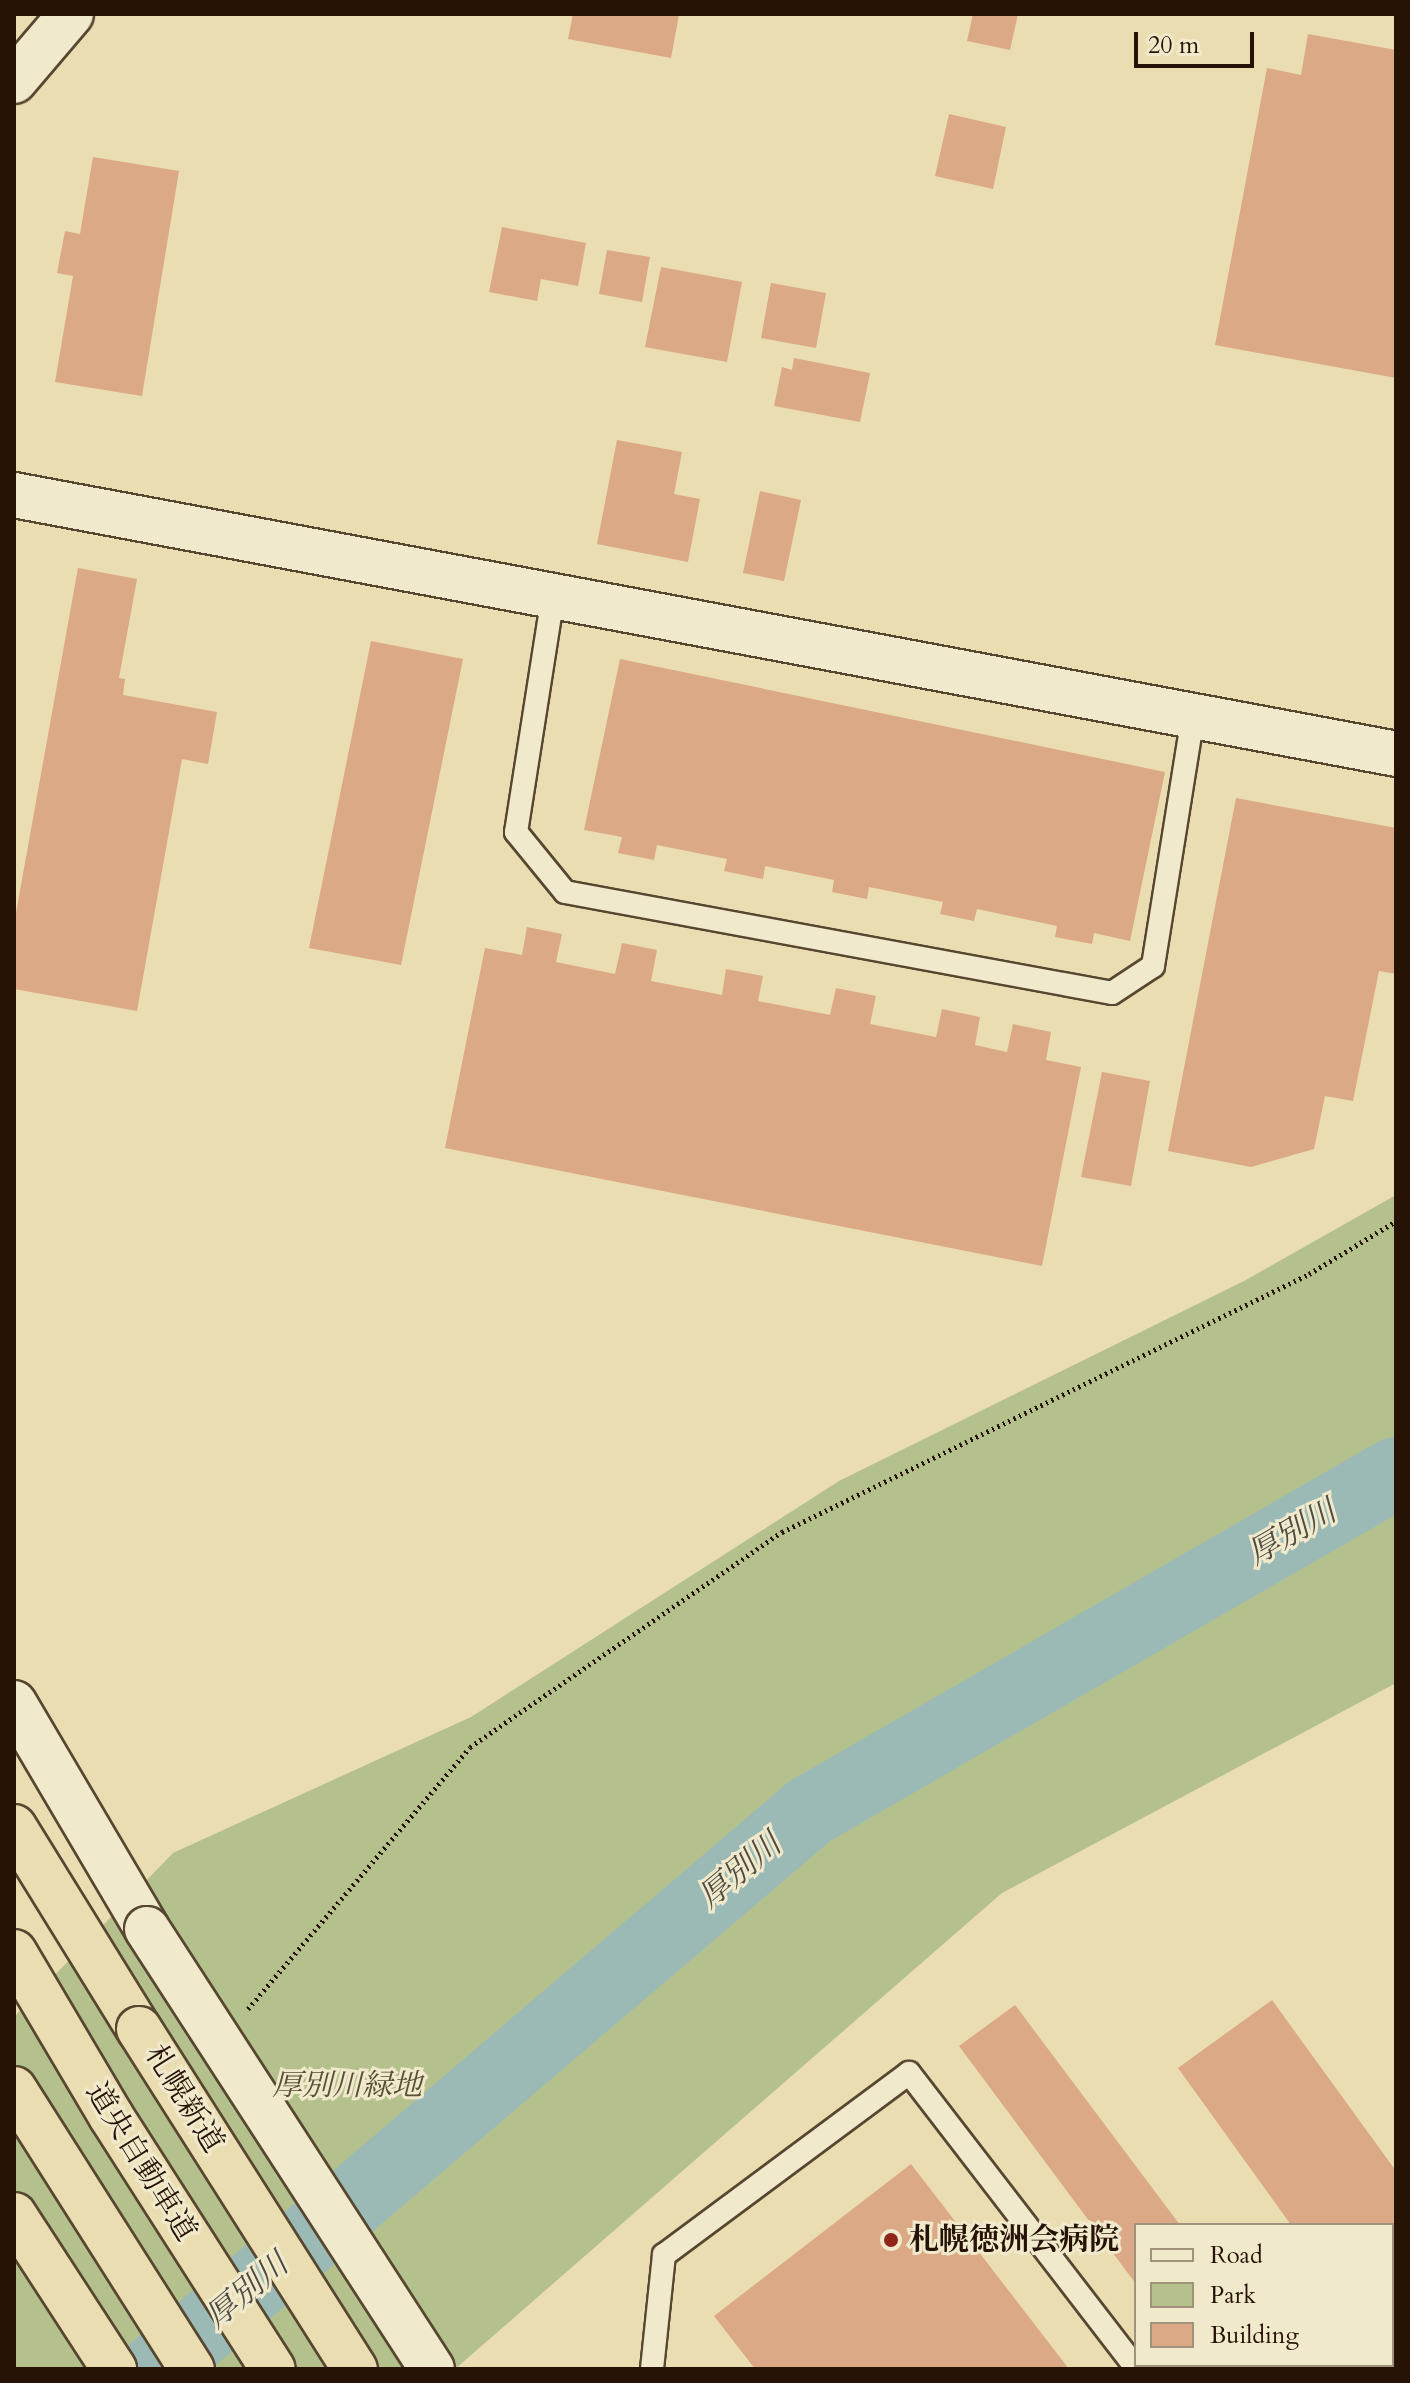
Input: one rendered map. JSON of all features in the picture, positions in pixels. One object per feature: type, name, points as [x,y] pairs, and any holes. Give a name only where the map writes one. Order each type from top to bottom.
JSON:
[{"type":"highway","name":"札幌新道","points":[[14,1827],[355,2369]]},
{"type":"highway","name":"道央自動車道","points":[[14,1952],[111,2116],[273,2369]]},
{"type":"highway","points":[[14,2089],[192,2369]]},
{"type":"highway","points":[[14,2215],[114,2369]]},
{"type":"street","points":[[14,81],[71,14]]},
{"type":"street","points":[[14,495],[1396,754]]},
{"type":"street","points":[[14,1703],[147,1929],[432,2369]]},
{"type":"lane","points":[[553,596],[516,832],[565,892],[580,895],[1112,993],[1153,966],[1193,716]]},
{"type":"lane","points":[[652,2369],[664,2255],[909,2073],[1134,2365]]},
{"type":"path","points":[[237,2022],[470,1747],[574,1675],[782,1532],[1309,1274],[1396,1221]]},
{"type":"green space","name":"厚別川緑地","points":[[1396,1195],[1396,1683],[1002,1893],[455,2369],[14,2369],[14,2017],[173,1853],[471,1717],[839,1481],[1244,1281]]},
{"type":"building","points":[[573,14],[679,15],[671,58],[568,39]]},
{"type":"building","points":[[973,14],[1018,14],[1010,50],[967,41]]},
{"type":"building","points":[[1308,34],[1396,50],[1396,378],[1215,345],[1267,68],[1301,75]]},
{"type":"building","points":[[949,114],[1006,127],[993,189],[935,176]]},
{"type":"building","points":[[93,157],[179,171],[142,396],[55,382],[73,276],[57,273],[65,231],[80,234]]},
{"type":"building","points":[[502,227],[586,243],[578,286],[541,279],[537,301],[489,292]]},
{"type":"building","points":[[607,250],[650,257],[642,302],[599,294]]},
{"type":"building","points":[[661,267],[742,282],[727,362],[645,347]]},
{"type":"building","points":[[771,283],[826,293],[816,348],[761,338]]},
{"type":"building","points":[[794,358],[870,373],[860,422],[774,406],[782,367],[792,370]]},
{"type":"building","points":[[617,440],[682,452],[674,494],[700,499],[688,562],[597,544]]},
{"type":"building","points":[[760,491],[801,500],[784,581],[743,573]]},
{"type":"building","points":[[78,568],[137,579],[119,678],[125,679],[123,695],[217,712],[208,764],[182,759],[137,1011],[14,989],[14,924]]},
{"type":"building","points":[[371,641],[463,659],[401,965],[309,948]]},
{"type":"building","points":[[620,659],[1165,772],[1130,941],[1094,933],[1092,944],[1055,937],[1057,926],[977,909],[974,921],[940,914],[943,902],[869,887],[867,899],[832,892],[834,880],[765,866],[763,879],[724,871],[727,859],[657,845],[654,860],[618,853],[622,837],[584,830]]},
{"type":"building","points":[[1236,798],[1396,828],[1396,974],[1379,971],[1353,1101],[1325,1096],[1314,1149],[1251,1167],[1168,1151]]},
{"type":"building","points":[[527,927],[562,934],[556,962],[615,974],[622,943],[657,950],[651,981],[722,995],[726,969],[763,976],[758,1001],[830,1015],[836,988],[876,996],[870,1024],[936,1037],[942,1009],[980,1017],[975,1045],[1007,1052],[1013,1024],[1051,1032],[1046,1060],[1081,1067],[1042,1266],[445,1148],[485,948],[522,955]]},
{"type":"building","points":[[1102,1072],[1150,1081],[1131,1186],[1081,1177]]},
{"type":"building","points":[[1272,2000],[1396,2171],[1394,2250],[1394,2223],[1290,2223],[1178,2068]]},
{"type":"building","points":[[1015,2005],[1178,2223],[1134,2223],[1134,2281],[959,2046]]},
{"type":"building","name":"札幌徳洲会病院","points":[[911,2164],[1069,2369],[755,2369],[714,2316]]},
{"type":"building","points":[[1198,2367],[1287,2369],[1200,2369]]},
{"type":"waterway","name":"厚別川","points":[[156,2369],[810,1811],[1396,1473]]},
{"type":"place","name":"札幌徳洲会病院","points":[[891,2240]]}]
